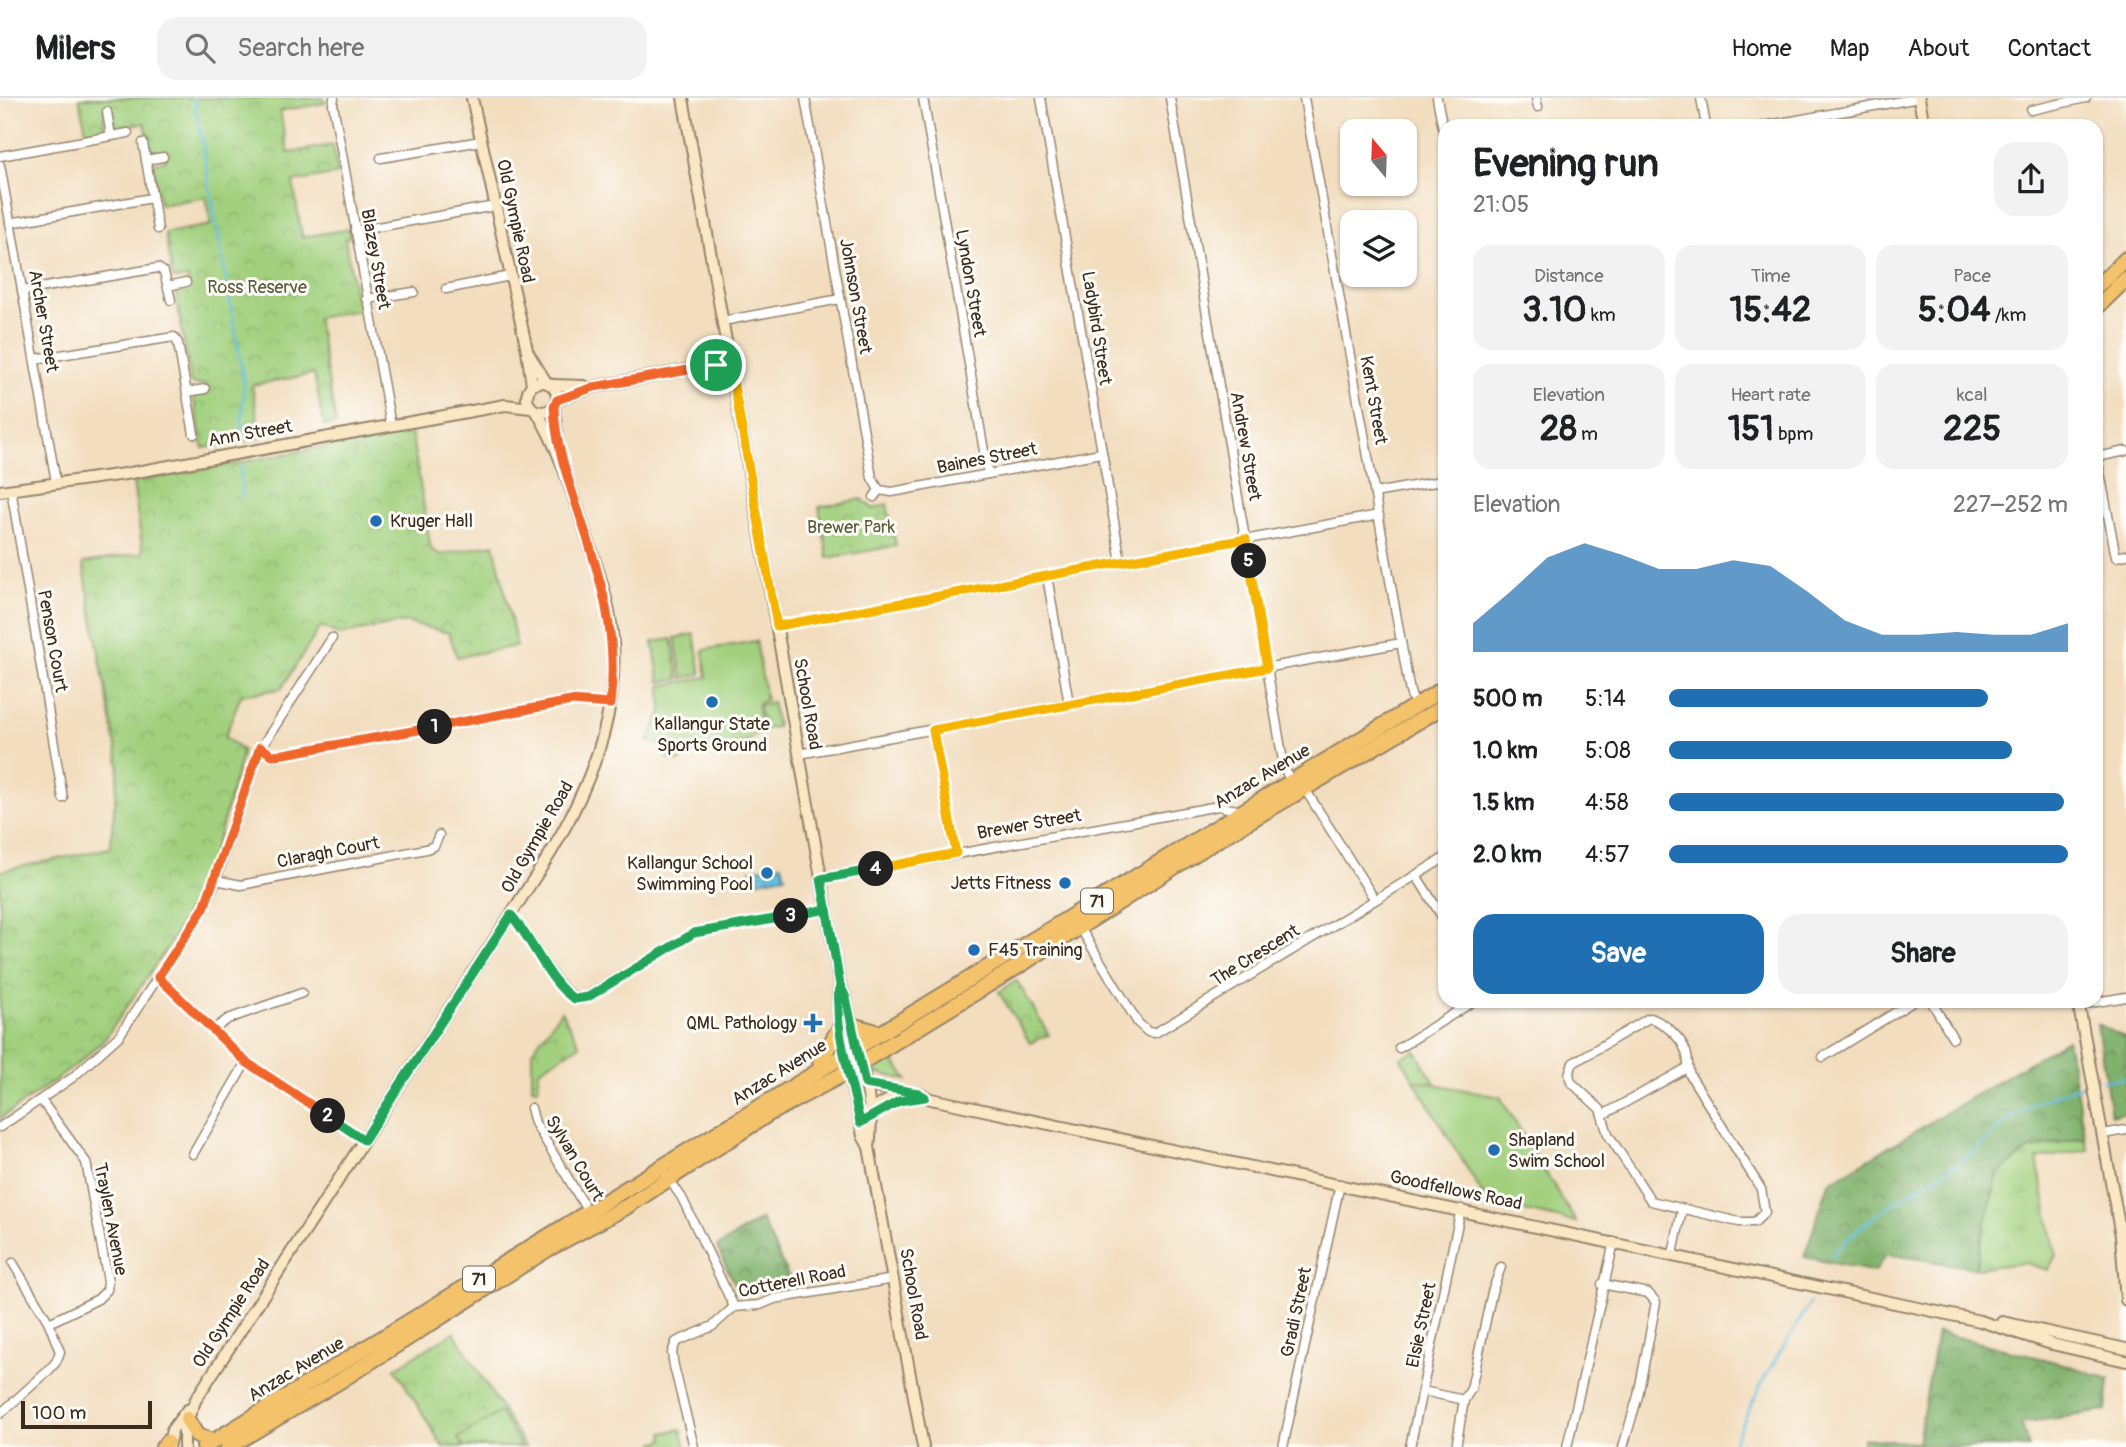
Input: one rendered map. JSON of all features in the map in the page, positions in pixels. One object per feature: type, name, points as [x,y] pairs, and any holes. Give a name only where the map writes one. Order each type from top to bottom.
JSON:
[{"type":"highway","points":[[2103,280],[2126,259]]},
{"type":"highway","points":[[2103,301],[2126,279]]},
{"type":"highway","name":"Anzac Avenue","points":[[228,1447],[374,1352],[664,1173],[820,1069],[1438,692]]},
{"type":"highway","name":"Anzac Avenue","points":[[664,1173],[855,1066],[1212,843],[1438,710]]},
{"type":"highway","points":[[820,1069],[821,1059],[846,1025],[880,1033]]},
{"type":"highway","name":"Anzac Avenue","points":[[209,1444],[374,1352]]},
{"type":"highway","points":[[190,1413],[197,1436],[209,1444]]},
{"type":"street","name":"Blazey Street","points":[[334,98],[391,426]]},
{"type":"street","name":"Old Gympie Road","points":[[471,98],[527,350],[530,388]]},
{"type":"street","name":"School Road","points":[[683,98],[840,985],[837,999],[855,1066],[923,1447]]},
{"type":"street","name":"Johnson Street","points":[[804,98],[872,478],[877,493]]},
{"type":"street","name":"Lyndon Street","points":[[923,98],[988,474]]},
{"type":"street","name":"Ladybird Street","points":[[1041,98],[1121,562]]},
{"type":"street","name":"Andrew Street","points":[[1170,98],[1284,767],[1291,782]]},
{"type":"street","name":"Kent Street","points":[[1304,98],[1401,643],[1415,706]]},
{"type":"street","points":[[1437,98],[1441,119]]},
{"type":"street","points":[[1701,98],[1705,119]]},
{"type":"street","points":[[1820,119],[1919,98],[1923,119]]},
{"type":"street","points":[[2031,110],[2086,98]]},
{"type":"street","points":[[107,112],[111,136]]},
{"type":"street","points":[[0,156],[128,133]]},
{"type":"street","points":[[381,158],[481,141]]},
{"type":"street","points":[[143,143],[158,229]]},
{"type":"street","points":[[146,160],[163,157]]},
{"type":"street","name":"Archer Street","points":[[0,165],[56,482]]},
{"type":"street","points":[[10,223],[152,198]]},
{"type":"street","points":[[355,230],[495,206]]},
{"type":"street","points":[[22,291],[162,269],[171,300]]},
{"type":"street","points":[[446,289],[510,276]]},
{"type":"street","points":[[168,286],[186,282]]},
{"type":"street","points":[[367,299],[414,292]]},
{"type":"street","points":[[723,321],[840,299]]},
{"type":"street","points":[[35,359],[173,337],[178,343],[194,434]]},
{"type":"street","name":"Old Gympie Road","points":[[527,350],[549,384]]},
{"type":"street","points":[[594,387],[549,384],[530,388],[527,400],[534,410],[547,412],[555,403],[594,387],[730,362]]},
{"type":"street","points":[[549,384],[555,403]]},
{"type":"street","name":"Ann Street","points":[[505,405],[530,388]]},
{"type":"street","points":[[187,392],[205,389]]},
{"type":"street","name":"Old Gympie Road","points":[[555,403],[559,452]]},
{"type":"street","name":"Ann Street","points":[[6,490],[125,474],[505,405],[534,410]]},
{"type":"street","name":"Old Gympie Road","points":[[184,1447],[183,1434],[190,1413],[511,915],[584,795],[597,761],[610,704],[613,657],[608,605],[559,452],[534,410]]},
{"type":"street","points":[[2103,456],[2126,451]]},
{"type":"street","name":"Baines Street","points":[[877,493],[1101,453]]},
{"type":"street","points":[[1375,493],[1438,481]]},
{"type":"street","name":"Penson Court","points":[[6,490],[63,798]]},
{"type":"street","points":[[2103,490],[2116,557],[2126,555]]},
{"type":"street","points":[[777,626],[1379,515]]},
{"type":"street","points":[[1047,576],[1069,704]]},
{"type":"street","points":[[0,1127],[101,1055],[119,1036],[204,908],[216,880],[260,747],[332,638]]},
{"type":"street","points":[[799,754],[1401,643]]},
{"type":"street","points":[[260,747],[272,755],[284,754],[571,701],[610,704]]},
{"type":"street","points":[[933,730],[956,853]]},
{"type":"street","points":[[1291,782],[1305,790],[1375,900],[1438,862]]},
{"type":"street","name":"Brewer Street","points":[[821,879],[1218,806],[1242,811]]},
{"type":"street","name":"Claragh Court","points":[[216,880],[228,885],[242,885],[426,849],[434,846],[439,835]]},
{"type":"street","points":[[1416,875],[1438,910]]},
{"type":"street","name":"The Crescent","points":[[1079,926],[1138,1023],[1148,1032],[1155,1033],[1375,900]]},
{"type":"street","points":[[511,915],[531,939],[564,992],[575,999],[582,999],[694,933],[827,909]]},
{"type":"street","points":[[158,977],[246,1062],[364,1140]]},
{"type":"street","points":[[214,1029],[228,1019],[302,993]]},
{"type":"street","points":[[2103,1000],[2126,997]]},
{"type":"street","points":[[1399,1048],[1463,1008]]},
{"type":"street","points":[[1823,1057],[1903,1008]]},
{"type":"street","points":[[1934,1008],[1953,1038]]},
{"type":"street","points":[[2080,1008],[2121,1236],[2126,1300]]},
{"type":"street","points":[[1642,1020],[1656,1020],[1676,1036],[1687,1054],[1687,1068],[1707,1105],[1761,1189],[1765,1206],[1760,1219],[1751,1223],[1660,1205],[1648,1198],[1608,1133],[1604,1115],[1592,1099],[1571,1082],[1571,1067],[1642,1020]]},
{"type":"street","points":[[193,1154],[246,1062]]},
{"type":"street","name":"School Road","points":[[855,1066],[865,1084],[864,1117]]},
{"type":"street","points":[[1604,1115],[1687,1068]]},
{"type":"street","name":"Goodfellows Road","points":[[865,1084],[918,1093],[925,1097],[1979,1321],[2064,1347],[2126,1361]]},
{"type":"street","points":[[864,1117],[904,1092]]},
{"type":"street","name":"Goodfellows Road","points":[[864,1117],[899,1101],[925,1097]]},
{"type":"street","name":"Traylen Avenue","points":[[41,1100],[86,1162],[108,1281],[107,1290],[98,1299],[49,1322]]},
{"type":"street","name":"Sylvan Court","points":[[531,1108],[535,1124],[592,1218]]},
{"type":"street","points":[[2103,1134],[2126,1130]]},
{"type":"street","points":[[664,1173],[682,1198],[734,1307]]},
{"type":"street","name":"Gradi Street","points":[[1283,1447],[1339,1184]]},
{"type":"street","name":"Elsie Street","points":[[1410,1447],[1461,1209]]},
{"type":"street","points":[[1673,1254],[1682,1210]]},
{"type":"street","points":[[2121,1236],[2126,1252]]},
{"type":"street","points":[[1567,1447],[1602,1284],[1614,1242]]},
{"type":"street","points":[[0,1414],[57,1362],[60,1352],[49,1322],[13,1263]]},
{"type":"street","points":[[1456,1447],[1464,1400],[1471,1389],[1492,1292],[1501,1267]]},
{"type":"street","name":"Cotterell Road","points":[[694,1447],[672,1353],[676,1342],[713,1326],[734,1307],[760,1305],[774,1299],[894,1279]]},
{"type":"street","points":[[1602,1284],[1648,1293],[1656,1302],[1638,1396],[1623,1447]]},
{"type":"street","name":"Goodfellows Road","points":[[1979,1321],[2007,1323],[2126,1349]]},
{"type":"street","points":[[1423,1391],[1464,1400]]},
{"type":"street","name":"Old Gympie Road","points":[[166,1445],[184,1412],[190,1413]]},
{"type":"green space","name":"Ross Reserve","points":[[79,98],[324,98],[325,103],[280,111],[288,153],[333,145],[338,174],[293,182],[302,237],[349,229],[350,237],[345,238],[356,301],[361,300],[362,309],[317,318],[336,424],[324,426],[314,374],[252,385],[261,438],[203,448],[193,396],[209,393],[207,385],[191,384],[175,290],[189,286],[188,278],[173,279],[165,233],[211,225],[206,197],[160,205],[152,164],[166,160],[165,152],[151,155],[145,123],[115,127],[111,110],[104,111],[104,130],[87,136]]},
{"type":"green space","points":[[411,431],[431,549],[441,555],[494,544],[517,646],[457,657],[449,633],[405,622],[339,635],[321,626],[281,689],[241,695],[225,737],[243,751],[219,836],[199,890],[169,945],[104,1040],[75,1066],[0,1119],[0,871],[110,848],[119,764],[83,563],[143,553],[133,482]]},
{"type":"green space","name":"Brewer Park","points":[[862,499],[873,509],[887,504],[896,546],[828,558],[819,507]]},
{"type":"green space","points":[[694,634],[701,674],[682,678],[675,638]]},
{"type":"green space","points":[[672,639],[679,679],[660,682],[653,642]]},
{"type":"green space","name":"Kallangur State Sports Ground","points":[[756,641],[766,700],[757,704],[761,730],[754,737],[735,746],[683,755],[680,762],[668,759],[664,747],[648,741],[662,712],[661,686],[707,677],[703,650]]},
{"type":"green space","points":[[772,702],[777,727],[763,729],[759,705]]},
{"type":"green space","points":[[1017,981],[1049,1035],[1030,1043],[999,992]]},
{"type":"green space","points":[[561,1011],[580,1045],[539,1070],[538,1088],[532,1087],[532,1051]]},
{"type":"green space","points":[[2097,1024],[2126,1038],[2126,1112],[2111,1115]]},
{"type":"green space","points":[[2067,1040],[2085,1137],[2028,1150],[1998,1173],[1975,1268],[1887,1254],[1875,1272],[1804,1257],[1829,1183]]},
{"type":"green space","points":[[1415,1050],[1436,1085],[1414,1080],[1401,1058]]},
{"type":"green space","points":[[892,1058],[907,1080],[875,1073],[876,1067]]},
{"type":"green space","name":"Shapland Swim School","points":[[1414,1080],[1500,1097],[1576,1222],[1488,1203]]},
{"type":"green space","points":[[2085,1137],[2088,1150],[2037,1159],[2056,1255],[2048,1270],[2025,1263],[1975,1268],[1998,1173],[2028,1150]]},
{"type":"green space","points":[[761,1219],[791,1282],[739,1293],[717,1247]]},
{"type":"green space","points":[[454,1332],[525,1447],[443,1447],[395,1368]]},
{"type":"green space","points":[[1937,1332],[2067,1365],[2109,1379],[2106,1411],[2021,1423],[2029,1447],[1862,1447],[1863,1438],[1918,1443]]},
{"type":"green space","points":[[500,1412],[521,1447],[464,1447],[458,1438]]},
{"type":"green space","points":[[681,1429],[686,1447],[655,1447],[655,1442],[664,1440],[663,1433]]},
{"type":"water","name":"Kallangur School Swimming Pool","points":[[782,864],[785,876],[752,882],[750,870]]},
{"type":"waterway","points":[[194,98],[198,121]]},
{"type":"waterway","points":[[199,125],[244,382],[241,441]]},
{"type":"waterway","points":[[241,467],[242,497]]},
{"type":"waterway","points":[[2103,1081],[2126,1078]]},
{"type":"waterway","points":[[1830,1257],[1875,1216],[1958,1163],[2016,1115],[2040,1101],[2084,1085]]},
{"type":"waterway","points":[[1731,1447],[1765,1377],[1810,1303]]},
{"type":"place","name":"Kruger Hall","points":[[376,521]]},
{"type":"place","name":"Kallangur State Sports Ground","points":[[712,702]]},
{"type":"place","name":"Kallangur School Swimming Pool","points":[[767,873]]},
{"type":"place","name":"Jetts Fitness","points":[[1065,883]]},
{"type":"place","name":"F45 Training","points":[[974,950]]},
{"type":"place","name":"QML Pathology","points":[[813,1023]]},
{"type":"place","name":"Shapland Swim School","points":[[1494,1150]]},
{"type":"route","points":[[716,365],[594,387],[557,400],[554,406],[559,452],[608,605],[613,657],[610,704],[571,701],[284,754],[272,755],[260,747],[255,757],[216,880],[204,908],[158,977],[246,1062],[364,1140],[511,915],[531,939],[564,992],[575,999],[582,999],[694,933],[827,909],[840,985],[846,998],[865,1084],[876,1088],[918,1093],[925,1097],[899,1101],[860,1123],[841,1026],[837,999],[840,985],[821,879],[956,853],[933,730],[1267,668],[1246,539],[777,626],[730,362],[716,365]]}]
